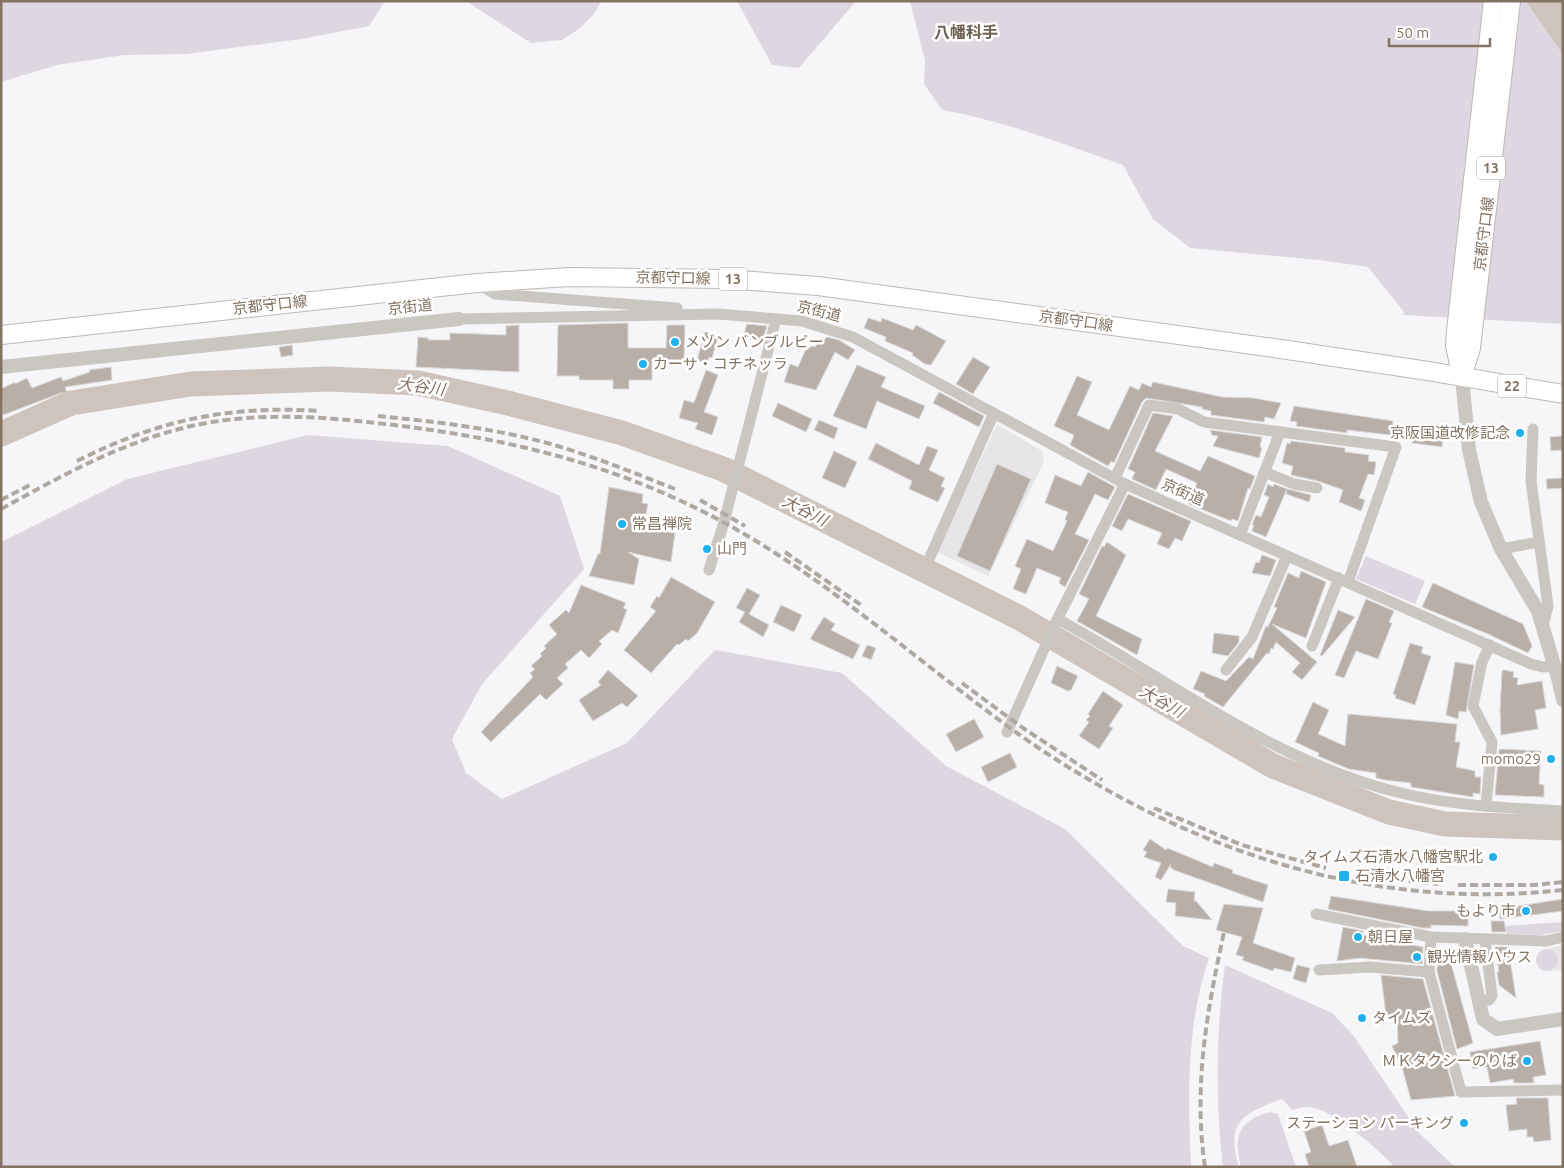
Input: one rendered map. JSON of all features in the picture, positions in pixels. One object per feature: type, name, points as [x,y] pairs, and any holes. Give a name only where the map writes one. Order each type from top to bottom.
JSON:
[{"type":"main road","name":"京都守口線","points":[[1464,333],[1493,1]]},
{"type":"main road","name":"京都守口線","points":[[1,336],[478,283],[569,277],[727,278],[818,286],[1265,347],[1462,377],[1455,346],[1464,333],[1510,1]]},
{"type":"main road","name":"22","points":[[1462,377],[1563,394]]},
{"type":"street","points":[[478,283],[495,294],[653,305],[718,314]]},
{"type":"street","name":"京街道","points":[[1,367],[459,319],[718,314],[802,321],[853,336],[1120,481],[1490,646],[1559,674]]},
{"type":"street","points":[[709,570],[776,319]]},
{"type":"street","points":[[1462,377],[1466,404],[1466,428],[1474,476],[1481,502],[1501,549],[1538,611],[1559,674],[1563,700]]},
{"type":"street","points":[[1007,732],[1020,708],[1120,481],[1149,405],[1178,409],[1204,422],[1396,446],[1343,580],[1312,646]]},
{"type":"street","points":[[930,557],[994,413]]},
{"type":"street","points":[[1533,429],[1530,481],[1548,606],[1543,626]]},
{"type":"street","points":[[1240,535],[1280,432]]},
{"type":"street","points":[[1264,472],[1294,484],[1317,488]]},
{"type":"street","points":[[1501,549],[1540,542]]},
{"type":"street","points":[[1226,670],[1252,637],[1286,556]]},
{"type":"street","points":[[1058,620],[1204,707],[1325,768],[1399,793],[1447,803],[1563,811]]},
{"type":"street","points":[[1486,806],[1492,742],[1473,706],[1482,662],[1490,646]]},
{"type":"street","points":[[1316,914],[1432,937],[1546,941],[1563,937]]},
{"type":"street","points":[[1432,937],[1428,972],[1461,1092],[1563,1090]]},
{"type":"street","points":[[1465,939],[1483,1019],[1497,1029],[1563,1019]]},
{"type":"street","points":[[1478,1002],[1489,1000],[1492,996],[1485,939]]},
{"type":"street","points":[[1318,970],[1370,967],[1428,972]]},
{"type":"shaded area","points":[[1,1],[385,1],[369,26],[301,39],[186,54],[124,55],[57,65],[1,82]]},
{"type":"shaded area","points":[[466,1],[602,1],[594,14],[579,29],[562,40],[531,43]]},
{"type":"shaded area","points":[[737,1],[856,1],[799,68],[772,65]]},
{"type":"shaded area","points":[[910,1],[1526,1],[1563,55],[1563,324],[1403,315],[1404,312],[1368,267],[1319,260],[1190,248],[1153,219],[1123,165],[1056,141],[988,120],[942,110],[924,84],[925,60]]},
{"type":"shaded area","points":[[1526,1],[1563,1],[1563,55],[1530,7]]},
{"type":"shaded area","points":[[997,424],[1042,451],[1044,462],[988,576],[937,552]]},
{"type":"shaded area","points":[[308,435],[448,446],[560,496],[584,569],[482,684],[452,739],[466,773],[502,799],[627,743],[715,650],[842,673],[946,766],[1065,829],[1183,946],[1209,958],[1196,1009],[1192,1035],[1189,1088],[1191,1167],[1,1167],[1,542],[127,479]]},
{"type":"shaded area","points":[[1366,556],[1425,581],[1415,604],[1356,579]]},
{"type":"shaded area","points":[[1562,922],[1563,931],[1541,935],[1507,934],[1505,926]]},
{"type":"shaded area","points":[[1563,945],[1563,970],[1557,971],[1554,970],[1558,963],[1552,951],[1547,949]]},
{"type":"shaded area","points":[[1547,949],[1555,952],[1558,960],[1555,968],[1547,971],[1539,968],[1536,960],[1539,952]]},
{"type":"shaded area","points":[[1225,965],[1332,1013],[1353,1035],[1419,1133],[1455,1167],[1395,1167],[1354,1131],[1330,1114],[1308,1107],[1292,1110],[1282,1099],[1257,1109],[1241,1121],[1236,1129],[1234,1139],[1239,1167],[1223,1167],[1219,1117],[1218,1041]]},
{"type":"shaded area","points":[[1270,1112],[1278,1114],[1296,1167],[1241,1167],[1238,1147],[1240,1131],[1251,1120]]},
{"type":"building","points":[[868,318],[881,322],[882,318],[913,330],[916,325],[946,341],[931,365],[925,364],[912,355],[913,353],[885,341],[886,337],[864,328]]},
{"type":"building","points":[[628,323],[628,348],[666,348],[667,325],[685,325],[684,360],[652,359],[652,380],[629,380],[629,389],[613,389],[613,380],[579,380],[579,376],[557,376],[558,325]]},
{"type":"building","points":[[747,324],[767,326],[762,342],[743,337]]},
{"type":"building","points":[[519,325],[519,372],[416,367],[418,337],[428,338],[428,340],[450,340],[450,333],[506,335],[506,326]]},
{"type":"building","points":[[705,332],[718,336],[712,358],[709,357],[707,363],[697,360]]},
{"type":"building","points":[[827,337],[839,340],[855,350],[848,360],[835,352],[816,390],[784,382],[790,364],[798,367],[805,351],[812,346],[815,347],[821,338],[824,340]]},
{"type":"building","points":[[292,345],[293,355],[281,357],[279,347]]},
{"type":"building","points":[[973,357],[990,367],[973,394],[956,384]]},
{"type":"building","points":[[857,365],[886,377],[881,387],[925,406],[919,419],[877,401],[866,429],[833,416]]},
{"type":"building","points":[[111,367],[112,380],[65,387],[67,393],[61,393],[3,415],[1,389],[15,382],[15,384],[27,378],[32,388],[61,377],[63,381],[90,372],[89,370]]},
{"type":"building","points":[[706,370],[718,375],[704,412],[718,417],[712,435],[695,429],[698,423],[679,418],[684,400],[694,403]]},
{"type":"building","points":[[1077,376],[1092,382],[1077,415],[1109,430],[1130,386],[1139,390],[1142,383],[1151,387],[1153,382],[1222,397],[1253,398],[1281,403],[1274,419],[1265,417],[1264,422],[1211,415],[1211,411],[1202,409],[1202,407],[1146,398],[1142,402],[1114,463],[1111,461],[1108,466],[1070,445],[1074,435],[1054,426]]},
{"type":"building","points":[[939,392],[984,416],[979,427],[933,403]]},
{"type":"building","points":[[778,403],[812,419],[806,432],[772,416]]},
{"type":"building","points":[[1294,406],[1393,421],[1391,435],[1347,430],[1347,433],[1296,426],[1297,422],[1290,421]]},
{"type":"building","points":[[1153,413],[1173,416],[1155,451],[1200,471],[1208,456],[1255,476],[1250,489],[1248,488],[1238,521],[1232,519],[1231,521],[1188,504],[1197,483],[1166,469],[1156,490],[1132,479],[1135,472],[1128,469]]},
{"type":"building","points":[[819,420],[838,428],[834,439],[814,430]]},
{"type":"building","points":[[1415,425],[1444,429],[1442,447],[1412,443]]},
{"type":"building","points":[[1210,430],[1262,437],[1260,447],[1262,448],[1259,458],[1213,446],[1218,436],[1212,435]]},
{"type":"building","points":[[1563,436],[1563,450],[1551,451],[1550,437]]},
{"type":"building","points":[[1291,441],[1345,448],[1345,452],[1369,455],[1368,461],[1376,462],[1374,475],[1368,474],[1359,498],[1365,500],[1361,511],[1339,502],[1343,490],[1318,481],[1291,475],[1293,466],[1282,463],[1287,443],[1290,444]]},
{"type":"building","points":[[876,443],[919,465],[927,446],[938,450],[929,470],[945,478],[941,486],[945,488],[938,502],[909,489],[912,481],[868,459]]},
{"type":"building","points":[[834,451],[857,462],[845,488],[822,478]]},
{"type":"building","points":[[997,464],[1031,479],[990,571],[957,556]]},
{"type":"building","points":[[1088,472],[1115,487],[1108,500],[1095,494],[1075,534],[1089,540],[1065,587],[1059,583],[1061,578],[1037,568],[1026,594],[1013,589],[1021,569],[1015,566],[1027,539],[1053,551],[1067,521],[1065,519],[1068,512],[1045,503],[1055,475],[1081,486]]},
{"type":"building","points":[[1563,478],[1563,488],[1547,489],[1546,479]]},
{"type":"building","points":[[1268,484],[1273,487],[1274,484],[1287,489],[1266,537],[1252,531],[1254,525],[1252,525],[1256,515],[1261,517],[1269,497],[1264,495]]},
{"type":"building","points":[[609,487],[643,494],[642,503],[648,504],[643,528],[675,533],[671,562],[628,552],[639,559],[634,585],[589,576],[598,554],[600,554]]},
{"type":"building","points":[[1287,489],[1311,495],[1309,502],[1286,494]]},
{"type":"building","points":[[1128,494],[1191,521],[1182,541],[1175,538],[1169,549],[1157,544],[1162,533],[1128,519],[1122,531],[1112,526]]},
{"type":"building","points":[[1107,542],[1126,555],[1096,616],[1142,639],[1137,655],[1077,621],[1089,599],[1079,594],[1102,546],[1104,547]]},
{"type":"building","points":[[1262,555],[1276,560],[1270,576],[1252,573],[1256,562],[1259,563]]},
{"type":"building","points":[[1301,571],[1326,582],[1306,638],[1272,624],[1317,662],[1302,680],[1292,672],[1300,663],[1276,642],[1269,654],[1267,653],[1223,707],[1204,696],[1205,694],[1193,689],[1201,671],[1226,681],[1249,657],[1253,659],[1266,626],[1268,627],[1277,608],[1274,607],[1288,573],[1299,578]]},
{"type":"building","points":[[671,577],[715,602],[697,633],[688,641],[686,639],[679,645],[677,644],[651,673],[624,650],[656,611],[650,607],[657,596],[659,598]]},
{"type":"building","points":[[1433,583],[1523,624],[1532,646],[1528,653],[1488,634],[1422,607]]},
{"type":"building","points":[[581,585],[626,603],[623,608],[627,610],[618,633],[612,630],[599,641],[602,644],[589,658],[581,650],[565,664],[568,668],[557,678],[563,684],[546,700],[540,694],[491,742],[481,732],[533,677],[530,673],[535,669],[531,666],[542,656],[540,654],[546,648],[544,646],[557,634],[549,625],[566,610],[569,613]]},
{"type":"building","points":[[747,588],[760,595],[749,614],[769,625],[763,637],[739,622],[745,612],[736,608]]},
{"type":"building","points":[[1366,599],[1394,611],[1389,622],[1392,623],[1378,659],[1356,651],[1344,678],[1335,675]]},
{"type":"building","points":[[781,605],[802,615],[794,632],[773,622]]},
{"type":"building","points":[[1338,610],[1355,617],[1322,656],[1320,655]]},
{"type":"building","points":[[824,617],[835,624],[831,630],[860,645],[853,659],[810,639]]},
{"type":"building","points":[[1214,633],[1239,636],[1239,642],[1228,656],[1212,653]]},
{"type":"building","points":[[1410,643],[1423,647],[1421,653],[1431,656],[1415,705],[1395,698],[1396,695],[1393,694]]},
{"type":"building","points":[[867,645],[876,648],[871,660],[862,656]]},
{"type":"building","points":[[1455,662],[1474,665],[1466,712],[1459,711],[1458,719],[1446,715]]},
{"type":"building","points":[[1057,666],[1078,676],[1071,690],[1068,691],[1051,683]]},
{"type":"building","points":[[608,670],[638,696],[627,707],[622,703],[593,721],[579,700],[601,685],[598,682]]},
{"type":"building","points":[[1502,671],[1514,672],[1513,677],[1518,678],[1517,685],[1542,681],[1546,708],[1535,710],[1538,729],[1501,735],[1500,710]]},
{"type":"building","points":[[1103,691],[1123,705],[1109,726],[1113,728],[1099,749],[1079,736],[1089,722],[1086,720],[1090,716],[1088,714]]},
{"type":"building","points":[[1313,702],[1329,710],[1318,734],[1345,746],[1348,714],[1457,724],[1455,742],[1460,742],[1456,767],[1475,771],[1475,777],[1481,777],[1480,794],[1473,793],[1473,797],[1411,787],[1411,783],[1376,778],[1376,773],[1349,769],[1318,756],[1319,753],[1295,742]]},
{"type":"building","points":[[974,719],[984,737],[956,752],[946,734]]},
{"type":"building","points":[[1499,750],[1541,751],[1539,784],[1544,785],[1544,797],[1495,795]]},
{"type":"building","points":[[1010,753],[1017,767],[988,782],[981,767]]},
{"type":"building","points":[[1150,839],[1166,850],[1167,848],[1213,867],[1214,863],[1233,870],[1232,873],[1268,885],[1263,902],[1174,870],[1170,867],[1171,864],[1161,880],[1155,877],[1161,863],[1144,857],[1147,852],[1143,850]]},
{"type":"building","points":[[1168,889],[1195,892],[1194,901],[1212,920],[1175,916],[1176,903],[1166,902]]},
{"type":"building","points":[[1331,896],[1428,911],[1468,911],[1468,926],[1431,925],[1431,928],[1423,928],[1328,909]]},
{"type":"building","name":"もより市","points":[[1563,899],[1563,911],[1500,919],[1499,909]]},
{"type":"building","points":[[1224,904],[1263,908],[1253,943],[1295,958],[1291,972],[1274,968],[1273,971],[1242,960],[1244,957],[1236,955],[1242,937],[1216,930]]},
{"type":"building","points":[[1491,921],[1504,921],[1506,932],[1492,932]]},
{"type":"building","points":[[1343,927],[1363,931],[1363,935],[1423,947],[1422,964],[1360,958],[1337,961]]},
{"type":"building","points":[[1495,947],[1508,947],[1516,998],[1499,985]]},
{"type":"building","points":[[1447,949],[1473,1043],[1457,1049],[1437,971],[1438,952]]},
{"type":"building","points":[[1297,965],[1310,968],[1306,983],[1293,979]]},
{"type":"building","points":[[1381,975],[1423,979],[1455,1096],[1411,1100],[1402,1067],[1392,1046],[1398,1043],[1397,1014],[1386,1015]]},
{"type":"building","points":[[1540,1041],[1546,1075],[1533,1077],[1534,1083],[1514,1083],[1513,1079],[1490,1083],[1487,1067],[1473,1069],[1470,1052]]},
{"type":"building","points":[[1516,1098],[1548,1098],[1551,1140],[1534,1142],[1533,1137],[1527,1137],[1527,1129],[1509,1131],[1506,1105],[1517,1104]]},
{"type":"building","points":[[1322,1125],[1329,1146],[1348,1140],[1357,1167],[1309,1167],[1305,1154],[1311,1152],[1304,1131]]},
{"type":"waterway","name":"大谷川","points":[[1,434],[71,403],[191,384],[329,379],[418,383],[508,403],[622,433],[723,469],[1018,617],[1273,766],[1389,812],[1445,824],[1563,828]]},
{"type":"railway","points":[[77,461],[136,435],[195,418],[224,413],[255,411],[320,411]]},
{"type":"railway","points":[[378,416],[470,427],[516,435],[561,447],[675,489]]},
{"type":"railway","points":[[1,509],[84,465],[127,446],[172,431],[222,421],[273,417],[350,420],[427,429],[477,437],[525,448],[573,460],[665,494],[711,516],[756,541],[856,610],[1017,733],[1079,773],[1142,809],[1208,839],[1276,862],[1345,880],[1416,891],[1489,894],[1563,890]]},
{"type":"railway","points":[[1,500],[30,485]]},
{"type":"railway","points":[[700,500],[745,526]]},
{"type":"railway","points":[[785,552],[861,605]]},
{"type":"railway","points":[[962,683],[1023,728],[1102,780]]},
{"type":"railway","points":[[1154,808],[1242,845],[1326,868]]},
{"type":"railway","points":[[1361,875],[1438,884]]},
{"type":"railway","points":[[1458,885],[1534,885],[1563,882]]},
{"type":"railway","points":[[1205,1167],[1202,1137],[1201,1078],[1207,1020],[1224,932]]},
{"type":"place","name":"メゾン バンブルビー","points":[[675,342]]},
{"type":"place","name":"カーサ・コチネッラ","points":[[643,364]]},
{"type":"place","name":"京阪国道改修記念","points":[[1520,433]]},
{"type":"place","name":"常昌禅院","points":[[622,524]]},
{"type":"place","name":"山門","points":[[707,549]]},
{"type":"place","name":"momo29","points":[[1551,759]]},
{"type":"place","name":"タイムズ石清水八幡宮駅北","points":[[1493,857]]},
{"type":"place","name":"石清水八幡宮","points":[[1344,876]]},
{"type":"place","name":"もより市","points":[[1526,911]]},
{"type":"place","name":"朝日屋","points":[[1358,937]]},
{"type":"place","name":"観光情報ハウス","points":[[1417,957]]},
{"type":"place","name":"タイムズ","points":[[1362,1018]]},
{"type":"place","name":"ＭＫタクシーのりば","points":[[1527,1061]]},
{"type":"place","name":"ステーション パーキング","points":[[1464,1123]]},
{"type":"district","name":"八幡科手","points":[[966,32]]}]
